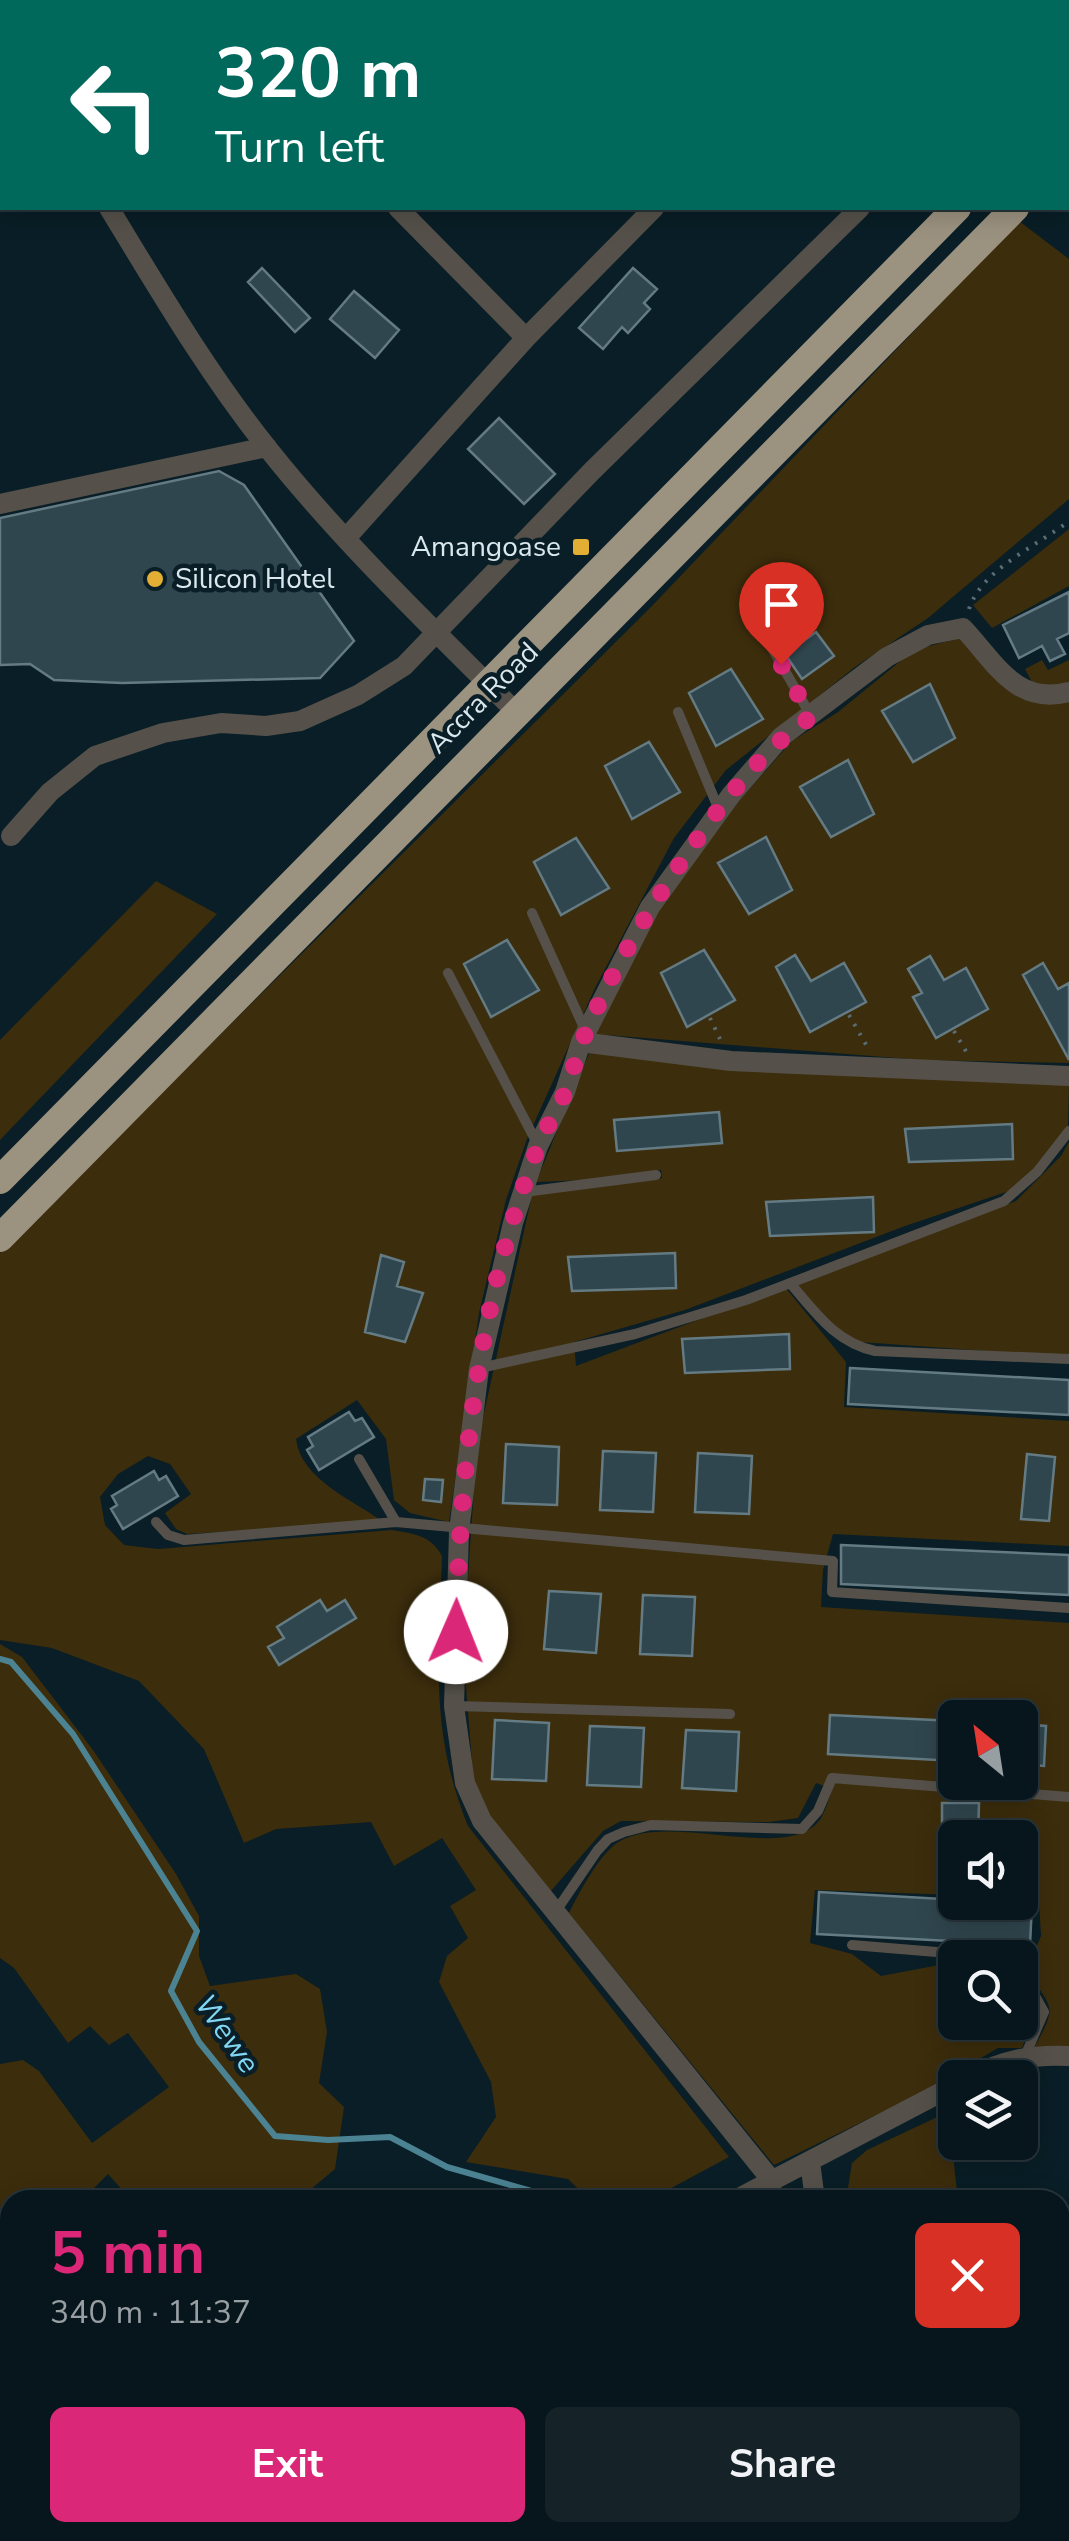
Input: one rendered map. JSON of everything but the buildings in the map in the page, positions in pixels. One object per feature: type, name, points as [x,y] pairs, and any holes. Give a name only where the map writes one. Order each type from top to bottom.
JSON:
[{"type":"highway","name":"Accra Road","points":[[0,1180],[955,210]]},
{"type":"highway","name":"Accra Road","points":[[0,1238],[515,711],[1013,210]]},
{"type":"street","points":[[110,210],[198,352],[266,447],[515,711]]},
{"type":"street","points":[[400,210],[526,338]]},
{"type":"street","points":[[347,537],[526,338],[652,210]]},
{"type":"street","points":[[11,836],[50,792],[95,756],[182,730],[221,723],[266,726],[300,721],[358,695],[404,666],[858,210]]},
{"type":"street","points":[[0,504],[266,447]]},
{"type":"street","points":[[773,2182],[482,1821],[466,1782],[454,1706],[459,1531],[479,1369],[538,1146],[565,1092],[584,1038],[650,908],[719,811],[781,737],[887,656],[928,636],[963,628],[1019,688],[1034,697],[1069,692]]},
{"type":"street","points":[[584,1038],[731,1061],[1069,1076]]},
{"type":"street","points":[[1009,2060],[1069,2056]]},
{"type":"street","points":[[756,2190],[938,2094]]},
{"type":"street","points":[[810,2162],[814,2190]]},
{"type":"lane","points":[[766,638],[811,717]]},
{"type":"lane","points":[[678,712],[719,811]]},
{"type":"lane","points":[[532,913],[584,1038]]},
{"type":"lane","points":[[448,973],[538,1146]]},
{"type":"lane","points":[[479,1369],[635,1334],[790,1283],[1004,1201],[1037,1172],[1069,1131]]},
{"type":"lane","points":[[524,1192],[656,1174]]},
{"type":"lane","points":[[790,1283],[832,1331],[854,1346],[875,1351],[1069,1359]]},
{"type":"lane","points":[[359,1460],[396,1522]]},
{"type":"lane","points":[[156,1522],[168,1534],[184,1540],[396,1522],[459,1531],[833,1560],[832,1592],[1069,1608]]},
{"type":"lane","points":[[454,1706],[730,1714]]},
{"type":"lane","points":[[554,1914],[608,1839],[651,1826],[802,1829],[818,1811],[832,1778],[1069,1796]]},
{"type":"lane","points":[[852,1944],[938,1952]]},
{"type":"lane","points":[[1038,2001],[1044,2012],[1038,2025]]},
{"type":"lane","points":[[1024,2056],[1031,2040]]},
{"type":"path","points":[[963,628],[974,595],[996,572],[1069,521]]},
{"type":"path","points":[[850,1014],[880,1069]]},
{"type":"shaded area","points":[[1019,221],[1069,259],[1069,499],[928,618],[855,667],[726,770],[674,838],[595,988],[527,1139],[506,1200],[479,1313],[449,1522],[410,1513],[394,1500],[386,1439],[357,1400],[296,1439],[307,1466],[317,1477],[382,1521],[187,1534],[176,1529],[165,1513],[191,1494],[170,1464],[148,1456],[118,1474],[100,1497],[105,1525],[124,1545],[158,1549],[392,1530],[421,1537],[438,1549],[442,1556],[442,1725],[447,1758],[468,1826],[729,2157],[668,2190],[580,2190],[568,2179],[466,2162],[496,2117],[491,2082],[439,1982],[447,1956],[468,1938],[450,1906],[476,1890],[442,1838],[394,1866],[371,1822],[276,1829],[244,1843],[204,1749],[139,1681],[52,1648],[0,1640],[0,1253],[650,608]]},
{"type":"shaded area","points":[[1069,529],[1069,586],[992,628],[973,605]]},
{"type":"shaded area","points":[[960,638],[995,677],[1016,693],[1030,698],[1069,700],[1069,1063],[921,1060],[594,1034],[648,921],[735,805],[792,741],[838,712],[914,650]]},
{"type":"shaded area","points":[[1042,660],[1048,670],[1069,660],[1069,682],[1048,690],[1035,688],[1025,669]]},
{"type":"shaded area","points":[[156,881],[217,914],[0,1140],[0,1040]]},
{"type":"shaded area","points":[[590,1051],[1069,1084],[1068,1127],[1036,1168],[1009,1191],[905,1226],[685,1310],[574,1342],[576,1366],[785,1287],[846,1362],[844,1407],[1069,1421],[1069,1546],[833,1534],[823,1570],[821,1607],[1069,1623],[1069,2050],[1034,2048],[1049,2013],[1038,1987],[1038,1820],[938,1820],[938,1894],[815,1890],[810,1943],[852,1954],[881,1976],[938,1965],[938,2040],[1025,2040],[1022,2048],[998,2048],[978,2060],[938,2060],[938,2083],[774,2165],[569,1913],[605,1854],[632,1836],[689,1832],[781,1838],[805,1832],[821,1818],[832,1789],[816,1783],[798,1818],[769,1822],[621,1821],[603,1831],[550,1892],[484,1809],[474,1788],[463,1649],[477,1445],[532,1195],[662,1178],[661,1170],[615,1179],[536,1182]]},
{"type":"shaded area","points":[[1069,1142],[1069,1357],[860,1342],[839,1332],[794,1285],[1016,1201],[1061,1156]]},
{"type":"shaded area","points":[[0,1644],[22,1657],[93,1750],[176,1874],[199,1916],[199,1956],[210,1986],[296,1974],[320,1989],[327,2032],[319,2083],[344,2107],[335,2169],[310,2190],[122,2190],[108,2174],[92,2190],[0,2190],[0,2064],[23,2060],[39,2071],[92,2143],[169,2087],[128,2033],[109,2045],[90,2026],[68,2043],[14,1968],[0,1958]]},
{"type":"shaded area","points":[[938,2117],[938,2160],[953,2160],[957,2190],[848,2190],[852,2163],[867,2150]]},
{"type":"waterway","name":"Wewe","points":[[0,1659],[11,1662],[73,1734],[197,1931],[171,1991],[199,2042],[275,2136],[328,2140],[390,2137],[447,2167],[528,2190]]},
{"type":"place","name":"Amangoase","points":[[581,547]]},
{"type":"place","name":"Silicon Hotel","points":[[155,579]]},
{"type":"route","points":[[456,1632],[459,1531],[479,1369],[513,1223],[538,1146],[565,1092],[582,1042],[650,908],[731,795],[781,737],[811,717],[781,664]]}]
